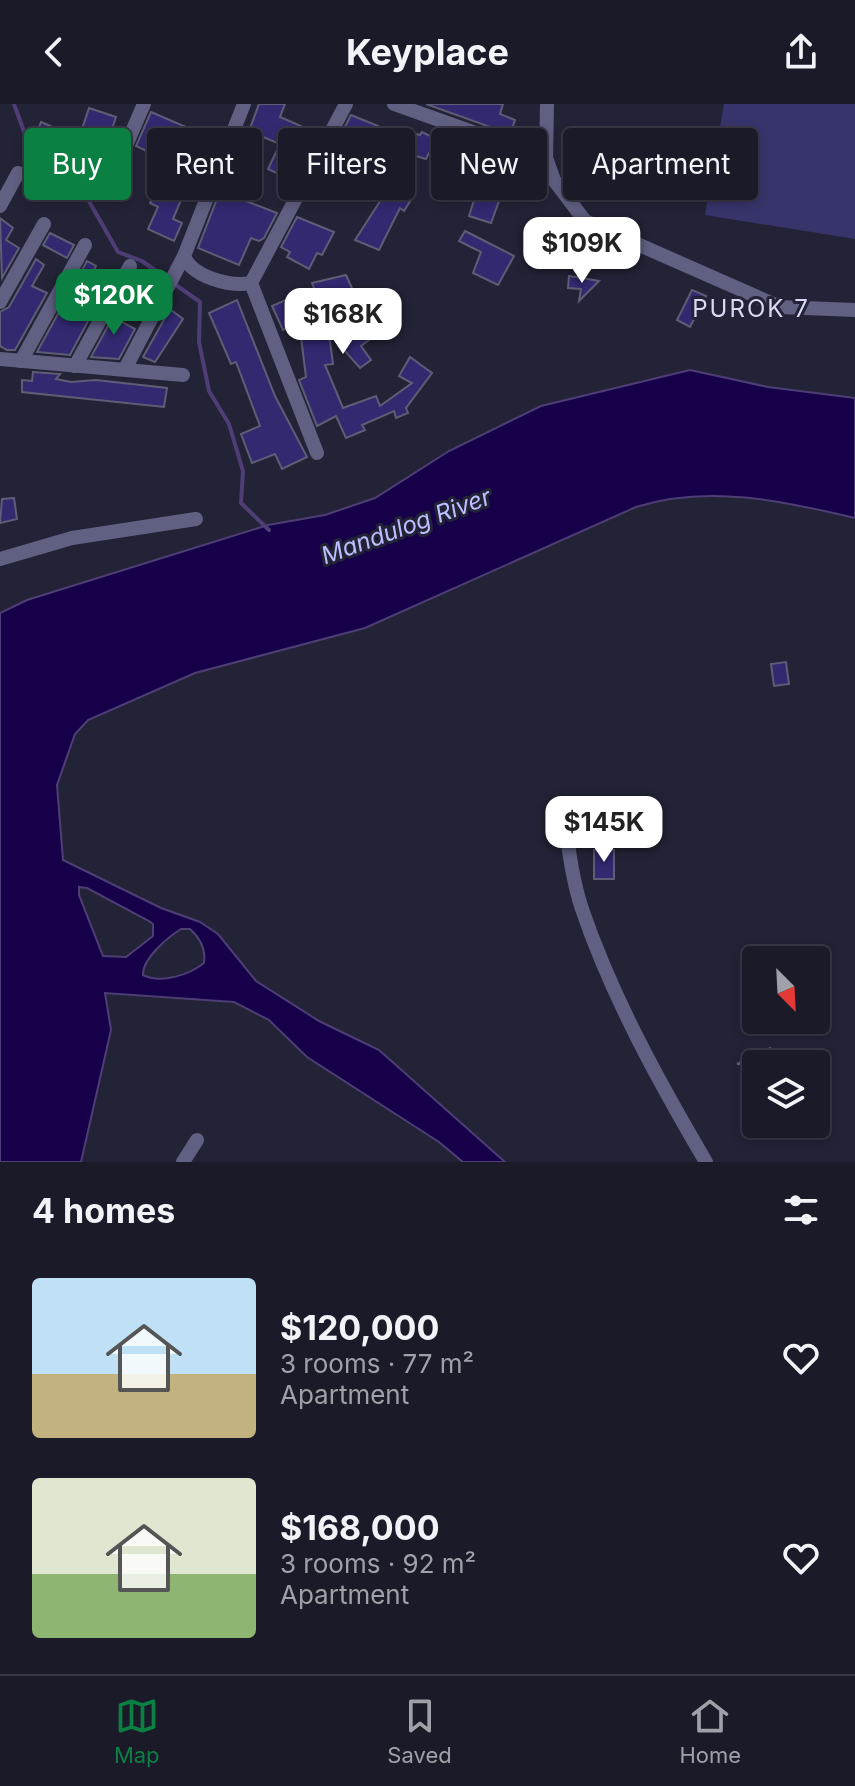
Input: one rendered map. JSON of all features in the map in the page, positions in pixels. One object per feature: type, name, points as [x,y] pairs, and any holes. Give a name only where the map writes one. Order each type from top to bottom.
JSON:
[{"type":"street","points":[[131,134],[144,104]]},
{"type":"street","points":[[125,369],[184,256],[244,104]]},
{"type":"street","points":[[317,453],[251,283],[346,104]]},
{"type":"street","points":[[394,104],[462,128]]},
{"type":"street","points":[[547,104],[547,128]]},
{"type":"street","points":[[547,161],[554,180],[576,211],[585,221],[611,236],[780,307],[855,310]]},
{"type":"street","points":[[1,201],[18,173]]},
{"type":"street","points":[[0,302],[44,224]]},
{"type":"street","points":[[21,361],[85,245]]},
{"type":"street","points":[[184,256],[197,273],[242,285],[251,283]]},
{"type":"street","points":[[75,366],[130,266]]},
{"type":"street","points":[[0,359],[183,375]]},
{"type":"street","points":[[0,559],[72,538],[196,519]]},
{"type":"street","points":[[563,807],[582,910],[644,1051],[706,1162]]},
{"type":"street","points":[[183,1162],[197,1140]]},
{"type":"shaded area","points":[[724,104],[855,104],[855,239],[705,215],[708,200],[758,200],[758,128],[720,128]]},
{"type":"water","name":"Mandulog River","points":[[690,370],[768,387],[855,398],[855,518],[773,501],[718,496],[663,500],[636,507],[365,628],[195,673],[88,720],[75,734],[57,785],[63,860],[161,908],[200,922],[218,934],[256,981],[319,1021],[379,1050],[505,1162],[463,1162],[439,1142],[307,1057],[269,1020],[234,1002],[105,993],[111,1030],[81,1162],[0,1162],[0,613],[27,600],[268,525],[325,515],[375,498],[449,451],[541,406]],"holes":[[[79,887],[87,888],[149,921],[153,924],[153,936],[126,957],[103,956],[79,895]],[[181,929],[190,929],[199,940],[204,963],[175,977],[158,979],[143,975],[151,956]]]},
{"type":"building","points":[[259,104],[285,104],[280,117],[305,128],[278,128],[278,143],[262,136],[262,128],[250,128]]},
{"type":"building","points":[[426,104],[503,104],[500,114],[515,120],[512,128],[493,128]]},
{"type":"building","points":[[89,108],[116,117],[112,128],[82,128]]},
{"type":"building","points":[[151,112],[188,128],[147,128],[147,151],[136,146]]},
{"type":"building","points":[[351,115],[383,128],[344,128]]},
{"type":"building","points":[[41,122],[55,128],[39,128]]},
{"type":"building","points":[[422,132],[431,136],[431,149],[426,159],[415,156],[415,134],[420,135]]},
{"type":"building","points":[[278,148],[278,174],[268,169]]},
{"type":"building","points":[[152,200],[181,200],[173,219],[182,223],[174,241],[148,229],[158,207],[150,203]]},
{"type":"building","points":[[217,200],[243,200],[277,213],[264,238],[259,241],[251,238],[239,265],[198,248]]},
{"type":"building","points":[[381,200],[411,200],[404,211],[400,208],[379,250],[355,240]]},
{"type":"building","points":[[474,200],[499,200],[491,223],[469,216]]},
{"type":"building","points":[[297,217],[334,232],[322,255],[317,253],[309,269],[287,257],[290,252],[281,247]]},
{"type":"building","points":[[0,218],[13,228],[6,240],[19,248],[2,278]]},
{"type":"building","points":[[465,231],[514,256],[498,285],[473,273],[481,252],[459,241]]},
{"type":"building","points":[[50,233],[74,245],[67,258],[43,245]]},
{"type":"building","points":[[36,259],[44,265],[32,286],[47,293],[15,350],[7,350],[0,346],[0,312],[9,307]]},
{"type":"building","points":[[87,261],[96,266],[84,289],[101,297],[70,355],[37,352]]},
{"type":"building","points":[[346,275],[370,328],[380,318],[387,326],[377,336],[370,329],[374,336],[361,346],[371,360],[360,368],[329,333],[333,364],[325,365],[343,408],[376,396],[380,406],[412,383],[399,376],[410,357],[432,373],[406,408],[408,413],[396,418],[394,411],[362,425],[365,430],[346,438],[336,416],[317,426],[299,380],[306,377],[299,322],[283,330],[272,306],[295,296],[309,328],[326,319],[312,283]]},
{"type":"building","points":[[569,276],[599,281],[579,301],[581,289],[568,288]]},
{"type":"building","points":[[692,290],[706,296],[690,327],[677,320]]},
{"type":"building","points":[[237,300],[275,396],[307,457],[282,469],[275,454],[252,463],[241,434],[260,426],[236,362],[231,364],[209,313]]},
{"type":"building","points":[[121,302],[127,306],[118,320],[135,329],[119,359],[91,357]]},
{"type":"building","points":[[170,309],[183,319],[155,362],[143,357]]},
{"type":"building","points":[[33,372],[60,374],[56,379],[71,382],[96,380],[167,388],[164,407],[22,392],[22,380],[32,381]]},
{"type":"building","points":[[14,498],[17,519],[0,523],[2,499]]},
{"type":"building","points":[[786,662],[789,684],[774,686],[771,664]]},
{"type":"building","points":[[594,850],[614,850],[614,879],[594,879]]},
{"type":"waterway","points":[[14,104],[35,162],[46,179],[86,196],[118,252],[142,261],[200,302],[199,342],[209,391],[229,424],[243,471],[241,503],[269,530]]},
{"type":"district","name":"PUROK 7","points":[[751,308]]}]
